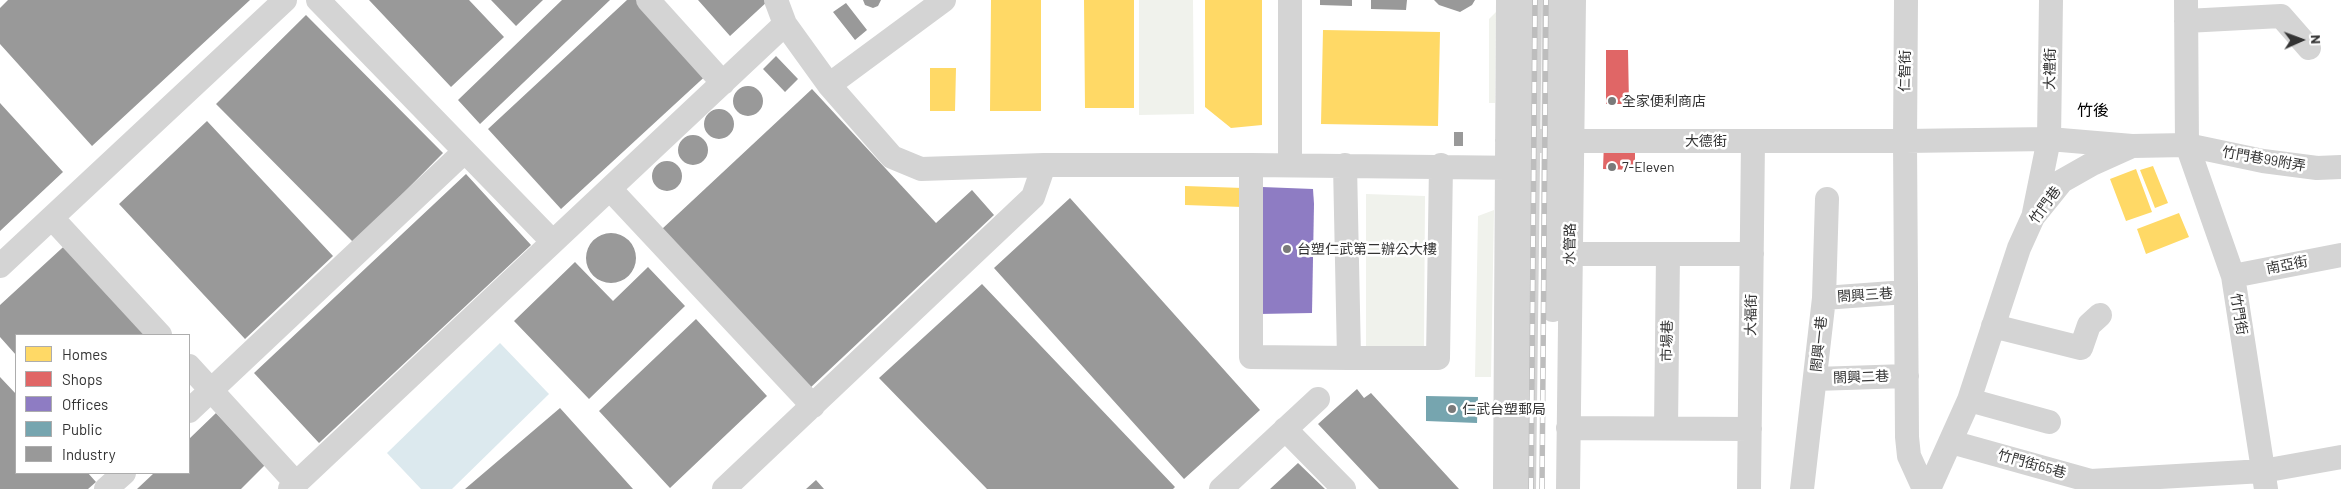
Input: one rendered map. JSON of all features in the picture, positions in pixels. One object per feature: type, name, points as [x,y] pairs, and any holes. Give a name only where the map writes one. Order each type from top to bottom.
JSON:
[{"type":"street","points":[[0,266],[285,0]]},
{"type":"street","points":[[318,0],[552,241]]},
{"type":"street","points":[[648,0],[723,83]]},
{"type":"street","points":[[776,0],[785,24],[829,85],[892,157],[920,169],[1044,165],[1441,165],[1518,167]]},
{"type":"street","points":[[829,85],[943,0]]},
{"type":"street","points":[[1290,0],[1290,165]]},
{"type":"street","points":[[1508,0],[1518,141],[1524,489]]},
{"type":"street","points":[[1518,141],[1530,0]]},
{"type":"street","name":"水管路","points":[[1554,0],[1570,254],[1568,489]]},
{"type":"street","name":"水管路","points":[[1553,489],[1562,141],[1574,0]]},
{"type":"street","name":"仁智街","points":[[1904,141],[1906,0]]},
{"type":"street","name":"大禮街","points":[[2033,217],[2049,139],[2051,0]]},
{"type":"street","points":[[2187,145],[2186,11],[2281,16],[2309,48]]},
{"type":"street","points":[[190,367],[293,486],[785,24]]},
{"type":"street","name":"大德街","points":[[1518,141],[2049,139],[2132,146]]},
{"type":"street","name":"大福街","points":[[1749,489],[1753,141]]},
{"type":"street","points":[[1904,141],[1909,456],[1924,489]]},
{"type":"street","name":"竹門巷","points":[[1929,489],[1969,400],[2019,248],[2033,217],[2062,181],[2092,164],[2132,146],[2187,145]]},
{"type":"street","name":"竹門巷99附弄","points":[[2187,145],[2264,161],[2317,168],[2341,167]]},
{"type":"street","name":"竹門街","points":[[2187,145],[2233,276],[2265,480]]},
{"type":"street","points":[[190,410],[464,152]]},
{"type":"street","points":[[724,489],[1033,197],[1044,165]]},
{"type":"street","points":[[1251,165],[1251,357],[1349,358],[1438,358],[1441,165]]},
{"type":"street","points":[[1345,165],[1349,358]]},
{"type":"street","points":[[1505,489],[1518,167]]},
{"type":"street","points":[[610,189],[813,406]]},
{"type":"street","name":"閤興一巷","points":[[1802,489],[1824,298],[1828,199]]},
{"type":"street","points":[[52,218],[159,334]]},
{"type":"street","points":[[1570,254],[1752,254]]},
{"type":"street","name":"市場巷","points":[[1666,428],[1668,254]]},
{"type":"street","name":"南亞街","points":[[2233,276],[2341,255]]},
{"type":"street","name":"閤興三巷","points":[[1824,298],[1906,292]]},
{"type":"street","points":[[1993,326],[2081,348],[2089,325],[2100,315]]},
{"type":"street","name":"閤興二巷","points":[[1815,378],[1907,376]]},
{"type":"street","points":[[1221,489],[1318,399]]},
{"type":"street","points":[[1969,400],[2048,422]]},
{"type":"street","points":[[1568,428],[1750,429]]},
{"type":"street","points":[[1285,429],[1344,489]]},
{"type":"street","name":"竹門街65巷","points":[[1951,442],[2091,485],[2265,480],[2341,456]]},
{"type":"street","points":[[106,489],[123,474]]},
{"type":"shaded area","points":[[1139,0],[1193,0],[1194,114],[1139,115]]},
{"type":"shaded area","points":[[1496,12],[1495,103],[1489,103],[1489,19]]},
{"type":"shaded area","points":[[1366,194],[1425,196],[1424,347],[1366,346]]},
{"type":"shaded area","points":[[1494,210],[1491,377],[1475,377],[1478,216]]},
{"type":"shaded area","points":[[500,343],[549,394],[452,489],[421,489],[387,453]]},
{"type":"building: Homes","points":[[991,0],[1041,0],[1041,111],[990,111]]},
{"type":"building: Homes","points":[[1084,0],[1134,0],[1134,108],[1085,108]]},
{"type":"building: Homes","points":[[1205,0],[1262,0],[1262,125],[1231,128],[1205,107]]},
{"type":"building: Homes","points":[[1323,30],[1440,32],[1438,126],[1321,124]]},
{"type":"building: Homes","points":[[930,68],[956,68],[955,111],[930,111]]},
{"type":"building: Homes","points":[[2153,166],[2168,203],[2155,208],[2140,170]]},
{"type":"building: Homes","points":[[2136,169],[2152,212],[2126,221],[2110,179]]},
{"type":"building: Homes","points":[[1185,186],[1243,188],[1242,207],[1185,205]]},
{"type":"building: Homes","points":[[2179,213],[2189,237],[2146,254],[2137,229]]},
{"type":"building: Shops","points":[[1606,50],[1628,50],[1629,104],[1606,104]]},
{"type":"building: Shops","points":[[1604,142],[1635,142],[1635,170],[1603,169]]},
{"type":"building: Offices","name":"台塑仁武第二辦公大樓","points":[[1262,187],[1313,189],[1312,313],[1259,314]]},
{"type":"building: Public","name":"仁武台塑郵局","points":[[1426,396],[1478,397],[1477,423],[1426,421]]},
{"type":"building: Industry","points":[[8,0],[250,0],[92,146],[0,44],[0,8]]},
{"type":"building: Industry","points":[[369,0],[469,0],[504,37],[451,87]]},
{"type":"building: Industry","points":[[491,0],[543,0],[516,26]]},
{"type":"building: Industry","points":[[562,0],[610,0],[480,124],[458,100]]},
{"type":"building: Industry","points":[[627,0],[648,0],[712,70],[561,209],[488,129]]},
{"type":"building: Industry","points":[[698,0],[769,0],[730,36]]},
{"type":"building: Industry","points":[[863,0],[881,0],[878,6],[873,8],[865,5]]},
{"type":"building: Industry","points":[[1320,0],[1352,0],[1352,6],[1320,5]]},
{"type":"building: Industry","points":[[1371,0],[1407,0],[1406,10],[1371,9]]},
{"type":"building: Industry","points":[[1434,0],[1475,0],[1472,5],[1460,12],[1439,5]]},
{"type":"building: Industry","points":[[846,3],[867,30],[855,40],[833,12]]},
{"type":"building: Industry","points":[[306,15],[443,153],[354,243],[216,104]]},
{"type":"building: Industry","points":[[776,56],[798,79],[785,92],[763,69]]},
{"type":"building: Industry","points":[[748,86],[759,90],[763,101],[759,112],[748,116],[737,112],[733,101],[737,90]]},
{"type":"building: Industry","points":[[812,89],[936,223],[972,190],[994,215],[810,388],[662,229]]},
{"type":"building: Industry","points":[[0,103],[63,172],[0,231]]},
{"type":"building: Industry","points":[[719,109],[730,113],[734,124],[730,135],[719,139],[708,135],[704,124],[708,113]]},
{"type":"building: Industry","points":[[207,121],[333,256],[245,339],[119,204]]},
{"type":"building: Industry","points":[[1454,132],[1463,132],[1463,146],[1454,146]]},
{"type":"building: Industry","points":[[693,135],[704,139],[708,150],[704,161],[693,165],[682,161],[678,150],[682,139]]},
{"type":"building: Industry","points":[[667,161],[678,165],[682,176],[678,187],[667,191],[656,187],[652,176],[656,165]]},
{"type":"building: Industry","points":[[466,174],[531,245],[319,443],[254,373]]},
{"type":"building: Industry","points":[[1070,198],[1260,410],[1184,479],[994,268]]},
{"type":"building: Industry","points":[[611,233],[620,235],[631,244],[636,258],[634,267],[625,278],[611,283],[602,281],[591,272],[586,258],[588,249],[597,238]]},
{"type":"building: Industry","points":[[73,238],[161,334],[15,334],[15,354],[0,337],[0,305]]},
{"type":"building: Industry","points":[[575,262],[613,301],[648,267],[685,306],[589,399],[514,321]]},
{"type":"building: Industry","points":[[982,284],[1175,487],[1173,489],[987,489],[879,378]]},
{"type":"building: Industry","points":[[696,319],[767,396],[670,488],[599,411]]},
{"type":"building: Industry","points":[[0,377],[15,393],[15,474],[89,474],[96,482],[88,489],[0,489]]},
{"type":"building: Industry","points":[[1357,389],[1364,398],[1371,393],[1459,489],[1379,489],[1318,424]]},
{"type":"building: Industry","points":[[560,408],[633,489],[465,489]]},
{"type":"building: Industry","points":[[216,413],[265,465],[241,489],[137,489],[153,474],[190,474],[190,438]]},
{"type":"building: Industry","points":[[1298,463],[1325,489],[1270,489]]},
{"type":"building: Industry","points":[[816,480],[824,489],[806,489]]},
{"type":"railway","points":[[1531,489],[1535,0]]},
{"type":"railway","points":[[1542,489],[1546,0]]},
{"type":"place","name":"全家便利商店","points":[[1612,101]]},
{"type":"place","name":"7-Eleven","points":[[1612,167]]},
{"type":"place","name":"台塑仁武第二辦公大樓","points":[[1287,249]]},
{"type":"place","name":"仁武台塑郵局","points":[[1452,409]]},
{"type":"district","name":"竹後","points":[[2093,111]]}]
